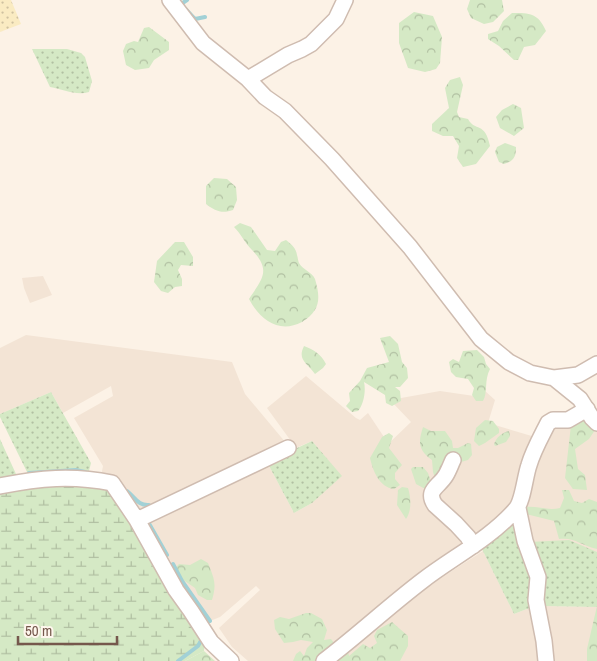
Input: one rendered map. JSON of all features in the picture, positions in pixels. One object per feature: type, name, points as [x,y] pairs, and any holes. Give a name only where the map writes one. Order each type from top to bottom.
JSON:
[{"type":"street","points":[[170,0],[202,43],[248,79],[265,97],[285,111],[338,166],[410,248],[481,339],[509,362],[530,373],[554,378],[578,375],[597,364]]},
{"type":"street","points":[[248,79],[288,55],[311,44],[336,19],[345,0]]},
{"type":"street","points":[[554,378],[580,399],[597,423]]},
{"type":"street","points":[[546,661],[536,600],[538,577],[525,540],[518,508],[529,463],[548,423],[552,420],[568,420],[586,409]]},
{"type":"street","points":[[137,520],[288,448]]},
{"type":"street","points":[[453,460],[446,474],[432,492],[431,499],[434,505],[468,537],[473,546]]},
{"type":"street","points":[[0,486],[51,478],[89,478],[112,483],[137,520],[176,590],[211,642],[231,661]]},
{"type":"street","points":[[324,661],[424,580],[473,546],[518,508]]},
{"type":"shaded area","points":[[43,276],[52,295],[30,303],[22,278]]},
{"type":"shaded area","points":[[26,335],[232,362],[245,394],[286,443],[142,510],[125,493],[101,476],[103,466],[74,418],[113,396],[111,386],[63,413],[51,392],[0,414],[0,348]]},
{"type":"shaded area","points":[[306,376],[356,418],[360,420],[368,413],[384,437],[386,446],[411,422],[390,400],[440,391],[481,397],[484,390],[495,400],[488,423],[535,437],[512,510],[478,539],[424,495],[468,540],[318,661],[248,661],[232,647],[219,628],[260,590],[256,586],[220,617],[210,621],[182,581],[146,518],[267,462],[294,513],[312,503],[341,476],[312,441],[296,448],[267,408]]},
{"type":"shaded area","points":[[549,426],[597,428],[597,552],[529,542],[522,511]]},
{"type":"shaded area","points":[[483,551],[514,614],[532,607],[539,661],[334,661],[407,600]]},
{"type":"shaded area","points":[[543,606],[597,607],[597,661],[550,661]]},
{"type":"green space","points":[[470,0],[502,0],[504,11],[493,22],[484,24],[471,18],[467,9]]},
{"type":"green space","points":[[414,12],[433,16],[442,37],[440,63],[436,69],[425,72],[408,68],[399,43],[399,23]]},
{"type":"green space","points":[[512,13],[533,15],[540,21],[546,31],[535,45],[524,47],[518,60],[514,60],[488,39],[488,34],[498,31],[503,21]]},
{"type":"green space","points":[[149,27],[169,42],[169,50],[154,60],[149,68],[135,70],[126,65],[123,51],[126,44],[134,41],[138,42],[144,28]]},
{"type":"green space","points":[[32,49],[67,49],[81,53],[85,57],[92,81],[89,92],[74,93],[50,87]]},
{"type":"green space","points":[[460,77],[463,85],[457,112],[459,117],[468,119],[483,130],[490,146],[476,164],[463,167],[457,158],[459,146],[453,136],[443,136],[432,131],[432,124],[449,108],[445,88],[450,80]]},
{"type":"green space","points":[[513,104],[521,108],[524,128],[514,136],[500,128],[496,117],[502,110]]},
{"type":"green space","points":[[505,143],[516,147],[516,150],[512,160],[504,164],[499,162],[495,152],[497,147]]},
{"type":"green space","points":[[214,178],[227,179],[236,187],[237,200],[233,210],[219,211],[206,204],[206,186]]},
{"type":"green space","points":[[240,223],[251,227],[267,250],[275,251],[281,242],[286,240],[295,248],[299,262],[314,277],[318,293],[316,309],[308,318],[294,325],[278,326],[265,319],[253,307],[249,299],[261,280],[263,269],[258,257],[234,227]]},
{"type":"green space","points":[[175,242],[184,242],[193,257],[193,266],[181,265],[178,270],[182,279],[182,286],[175,287],[168,293],[161,291],[154,282],[157,261]]},
{"type":"green space","points":[[390,336],[398,344],[402,362],[407,368],[408,378],[400,387],[395,387],[400,391],[401,401],[392,406],[386,403],[385,395],[364,382],[365,393],[362,405],[358,411],[352,412],[346,406],[350,401],[349,393],[360,381],[367,368],[389,362],[380,338]]},
{"type":"green space","points":[[304,346],[317,353],[326,364],[315,374],[302,358]]},
{"type":"green space","points":[[477,350],[484,357],[490,369],[483,401],[476,401],[472,395],[474,388],[468,379],[456,377],[451,372],[449,362],[453,359],[459,362],[463,351]]},
{"type":"green space","points":[[51,392],[91,463],[88,475],[29,476],[0,417],[0,414]]},
{"type":"green space","points":[[585,417],[595,430],[589,439],[575,449],[578,469],[585,475],[587,490],[573,489],[565,478],[571,425]]},
{"type":"green space","points":[[485,420],[493,421],[499,429],[499,433],[479,446],[474,441],[476,428]]},
{"type":"green space","points":[[423,427],[431,431],[445,431],[452,441],[453,448],[458,448],[468,443],[471,444],[472,455],[468,460],[454,464],[435,478],[432,460],[424,453],[420,446]]},
{"type":"green space","points":[[509,431],[510,436],[506,442],[495,446],[494,444],[498,437]]},
{"type":"green space","points":[[389,433],[393,436],[389,448],[402,465],[395,473],[395,479],[400,485],[394,489],[381,482],[375,473],[370,458],[382,437]]},
{"type":"green space","points":[[0,439],[16,474],[17,478],[0,481]]},
{"type":"green space","points":[[312,441],[342,476],[312,503],[294,513],[267,462]]},
{"type":"green space","points":[[413,467],[423,467],[428,473],[432,485],[427,490],[416,484],[411,469]]},
{"type":"green space","points":[[45,485],[103,487],[116,499],[205,639],[204,651],[185,661],[0,661],[0,491]]},
{"type":"green space","points":[[402,487],[408,488],[410,496],[410,508],[406,519],[397,505],[398,490]]},
{"type":"green space","points":[[562,490],[569,490],[574,501],[582,503],[589,499],[597,502],[597,549],[574,540],[559,539],[554,521],[526,514],[526,507],[560,508],[564,498]]},
{"type":"green space","points":[[515,515],[533,573],[532,607],[514,614],[480,545]]},
{"type":"green space","points":[[569,540],[597,552],[597,607],[543,606],[529,542]]},
{"type":"green space","points":[[201,559],[208,563],[213,577],[215,585],[212,600],[207,600],[198,595],[195,588],[176,575],[176,567],[179,564],[190,565]]},
{"type":"green space","points":[[597,606],[597,661],[587,661],[587,649]]},
{"type":"green space","points":[[311,613],[322,619],[327,630],[324,640],[331,639],[334,643],[339,642],[347,647],[349,656],[363,644],[370,648],[377,643],[374,636],[377,630],[392,622],[408,636],[408,646],[400,661],[293,661],[296,654],[300,651],[304,656],[307,648],[313,642],[301,640],[284,643],[275,629],[274,620],[280,617],[289,619]]},
{"type":"green space","points":[[204,651],[215,661],[185,661]]},
{"type":"sand","points":[[0,0],[11,0],[21,24],[0,32]]},
{"type":"waterway","points":[[187,0],[181,4],[195,19],[205,17]]},
{"type":"waterway","points":[[29,473],[76,470],[85,472]]},
{"type":"waterway","points":[[127,491],[139,503],[149,505]]},
{"type":"waterway","points":[[147,520],[167,555]]},
{"type":"waterway","points":[[173,564],[182,581],[210,621]]},
{"type":"waterway","points":[[178,661],[198,646],[203,637]]}]
